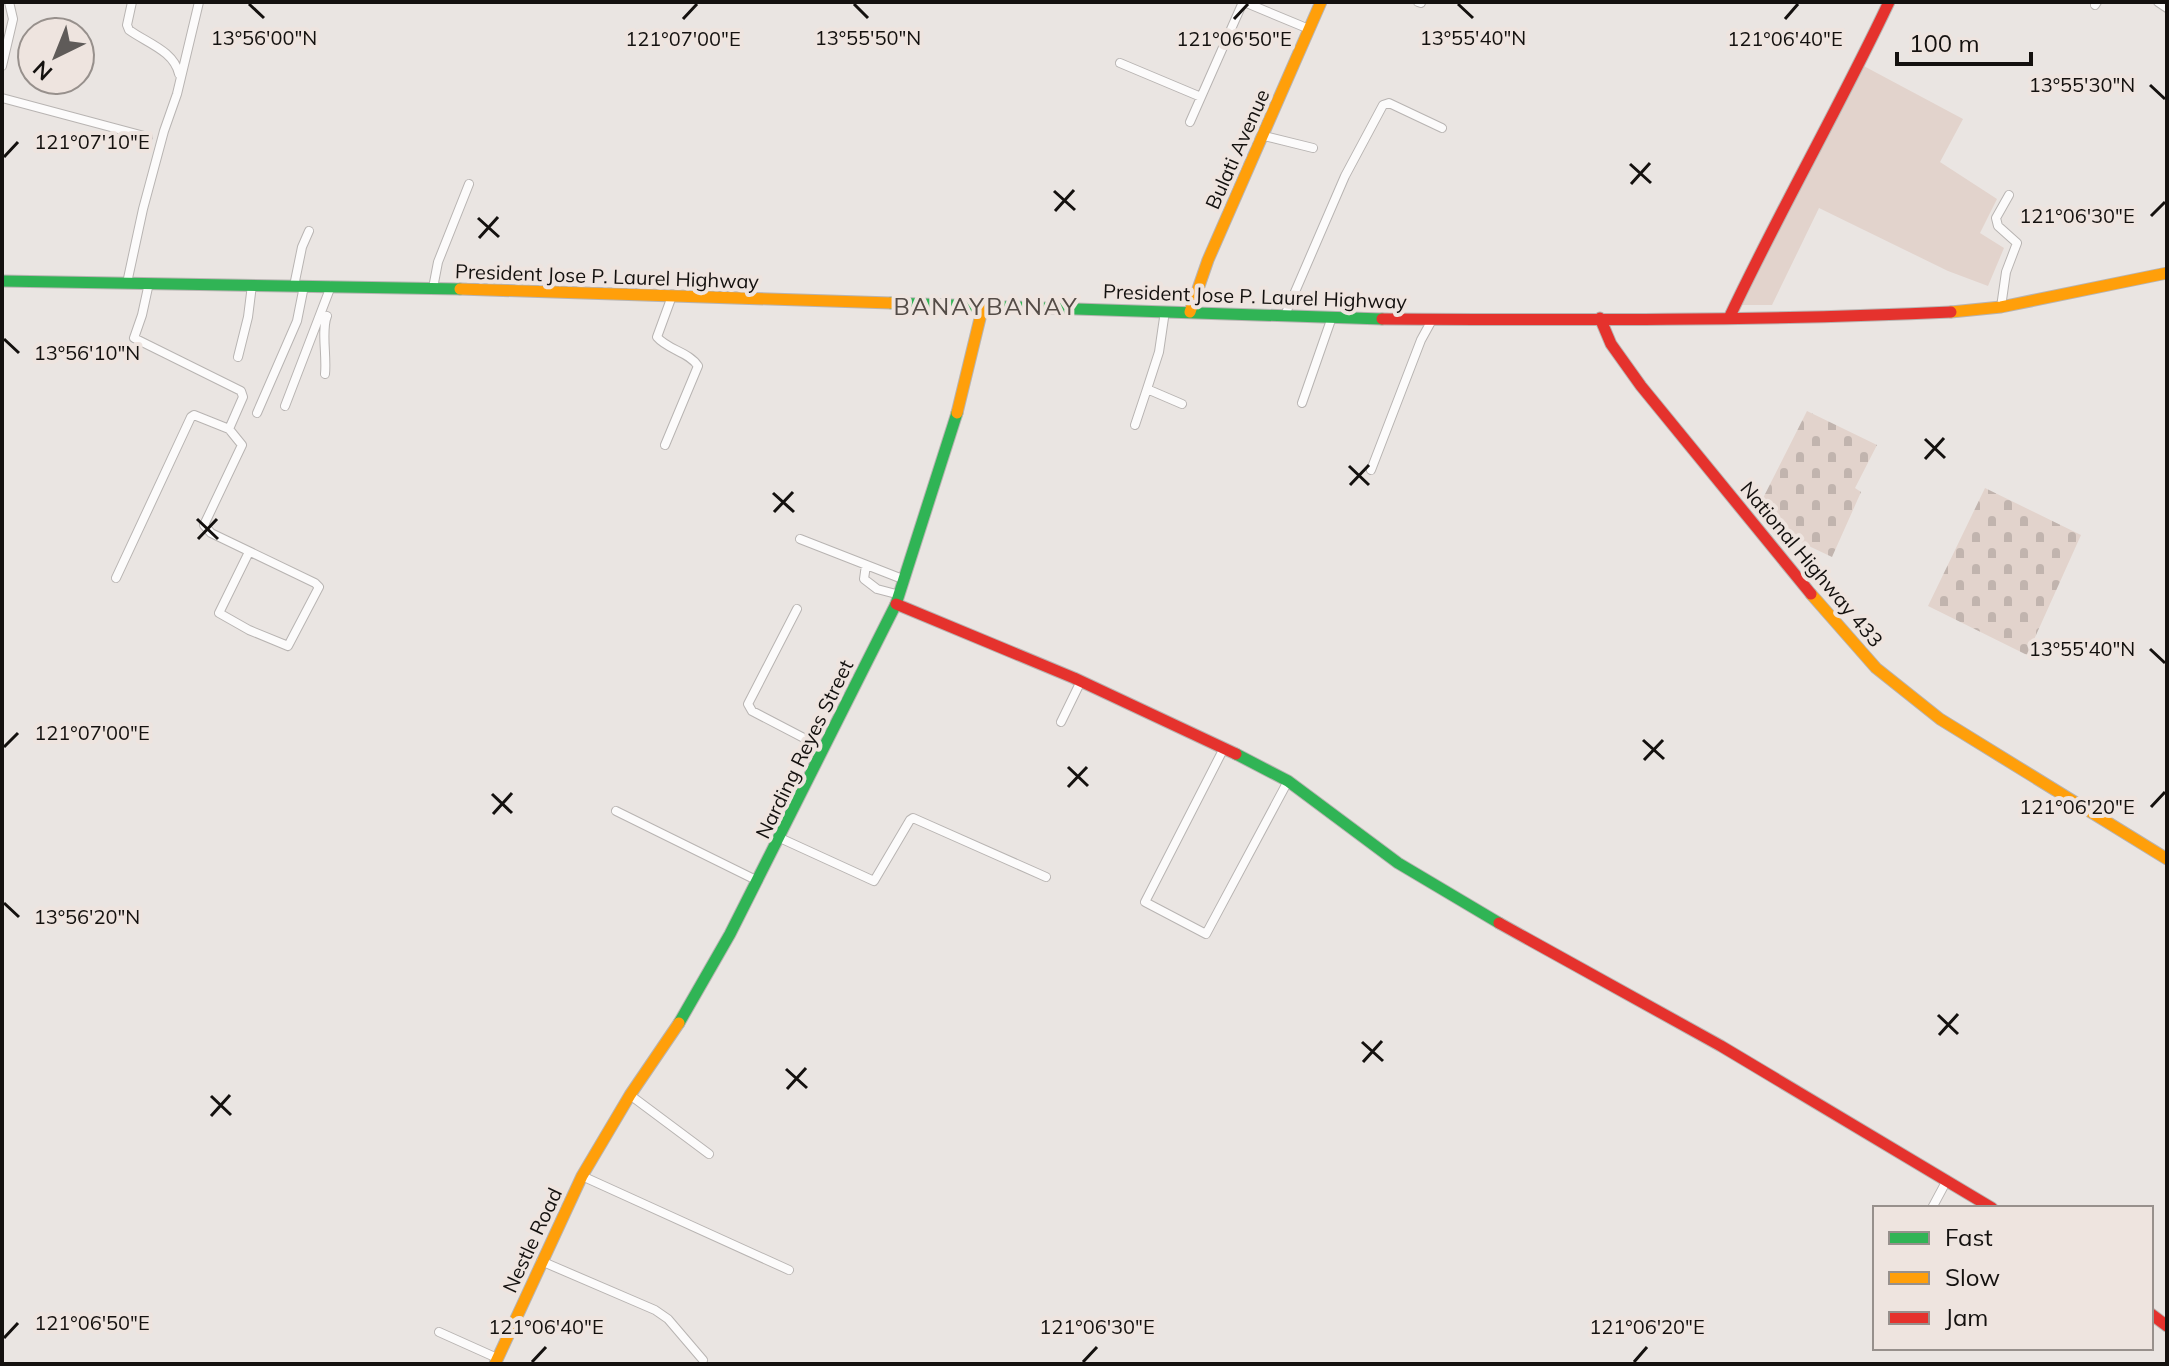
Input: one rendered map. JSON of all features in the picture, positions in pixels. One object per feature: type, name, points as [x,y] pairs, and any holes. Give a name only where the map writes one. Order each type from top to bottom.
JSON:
[{"type":"main road","name":"Bulati Avenue","points":[[1190,312],[1208,260],[1321,2]]},
{"type":"main road","points":[[1730,316],[1889,2]]},
{"type":"main road","name":"President Jose P. Laurel Highway","points":[[2,281],[433,288],[1432,320],[1885,315],[2001,307],[2167,273]]},
{"type":"main road","name":"Narding Reyes Street","points":[[582,1176],[630,1095],[670,1039],[758,881],[898,600],[955,422],[983,306]]},
{"type":"main road","name":"National Highway 433","points":[[1600,318],[1611,344],[1641,386],[1840,629],[1876,668],[1940,719],[2167,859]]},
{"type":"main road","points":[[898,600],[1081,681],[1288,781],[1398,863],[1721,1046],[1989,1206]]},
{"type":"main road","name":"Nestle Road","points":[[496,1361],[582,1176]]},
{"type":"street","points":[[2,66],[13,19],[9,2]]},
{"type":"street","points":[[132,2],[127,25],[129,30],[176,62],[180,79]]},
{"type":"street","points":[[127,283],[143,209],[199,2]]},
{"type":"street","points":[[1190,122],[1244,2],[1309,29]]},
{"type":"street","points":[[1120,63],[1201,97]]},
{"type":"street","points":[[2,98],[148,137]]},
{"type":"street","points":[[1285,315],[1345,176],[1383,105],[1389,103],[1442,128]]},
{"type":"street","points":[[1264,136],[1313,148]]},
{"type":"street","points":[[433,288],[438,262],[469,184]]},
{"type":"street","points":[[2001,307],[2006,272],[2017,243],[1998,226],[1996,218],[2009,195]]},
{"type":"street","points":[[257,413],[297,321],[302,247],[309,231]]},
{"type":"street","points":[[149,283],[134,338],[241,391],[243,397],[229,429]]},
{"type":"street","points":[[238,357],[252,285]]},
{"type":"street","points":[[325,374],[324,323],[334,286]]},
{"type":"street","points":[[285,406],[334,286]]},
{"type":"street","points":[[665,445],[698,366],[695,360],[657,337],[673,296]]},
{"type":"street","points":[[1135,425],[1159,352],[1165,311]]},
{"type":"street","points":[[1302,403],[1332,317]]},
{"type":"street","points":[[1371,470],[1421,340],[1432,320]]},
{"type":"street","points":[[1147,389],[1182,404]]},
{"type":"street","points":[[116,578],[194,415],[229,429],[242,445],[204,525],[211,533],[249,552],[319,587],[288,646],[219,613],[249,552]]},
{"type":"street","points":[[800,539],[905,580]]},
{"type":"street","points":[[866,565],[864,579],[898,600]]},
{"type":"street","points":[[797,609],[748,704],[752,711],[823,748]]},
{"type":"street","points":[[1061,722],[1081,681]]},
{"type":"street","points":[[1224,748],[1145,902],[1206,934],[1288,781]]},
{"type":"street","points":[[616,811],[758,881]]},
{"type":"street","points":[[780,838],[874,881],[913,818],[1046,877]]},
{"type":"street","points":[[630,1095],[709,1154]]},
{"type":"street","points":[[582,1176],[789,1270]]},
{"type":"street","points":[[1933,1206],[1947,1180]]},
{"type":"street","points":[[541,1261],[655,1310],[668,1319],[703,1360]]},
{"type":"street","points":[[439,1332],[496,1361]]},
{"type":"green space","points":[[1860,64],[1963,119],[1940,162],[1997,199],[1980,233],[2004,248],[1988,286],[1948,271],[1819,208],[1772,305],[1738,305]]},
{"type":"green space","points":[[1807,411],[1877,445],[1855,488],[1861,492],[1832,557],[1775,530],[1758,508]]},
{"type":"green space","points":[[1985,488],[2081,535],[2027,655],[1928,606]]},
{"type":"traffic: fast","points":[[2,281],[460,289]]},
{"type":"traffic: fast","points":[[891,303],[1382,319]]},
{"type":"traffic: fast","points":[[679,1023],[730,934],[896,604],[957,413]]},
{"type":"traffic: fast","points":[[1236,754],[1288,781],[1398,863],[1499,923]]},
{"type":"traffic: slow","points":[[1190,312],[1208,260],[1321,2]]},
{"type":"traffic: slow","points":[[1951,312],[2001,307],[2167,273]]},
{"type":"traffic: slow","points":[[460,289],[891,303]]},
{"type":"traffic: slow","points":[[957,413],[983,306]]},
{"type":"traffic: slow","points":[[1811,594],[1876,668],[1940,719],[2167,859]]},
{"type":"traffic: slow","points":[[495,1364],[582,1176],[630,1095],[679,1023]]},
{"type":"traffic: jam","points":[[1730,316],[1889,2]]},
{"type":"traffic: jam","points":[[1382,319],[1595,320],[1951,312]]},
{"type":"traffic: jam","points":[[1600,318],[1611,344],[1641,386],[1811,594]]},
{"type":"traffic: jam","points":[[896,604],[1074,678],[1236,754]]},
{"type":"traffic: jam","points":[[1499,923],[1721,1046],[1989,1206]]},
{"type":"traffic: jam","points":[[2153,1316],[2167,1326]]},
{"type":"district","name":"BANAYBANAY","points":[[986,306]]}]
